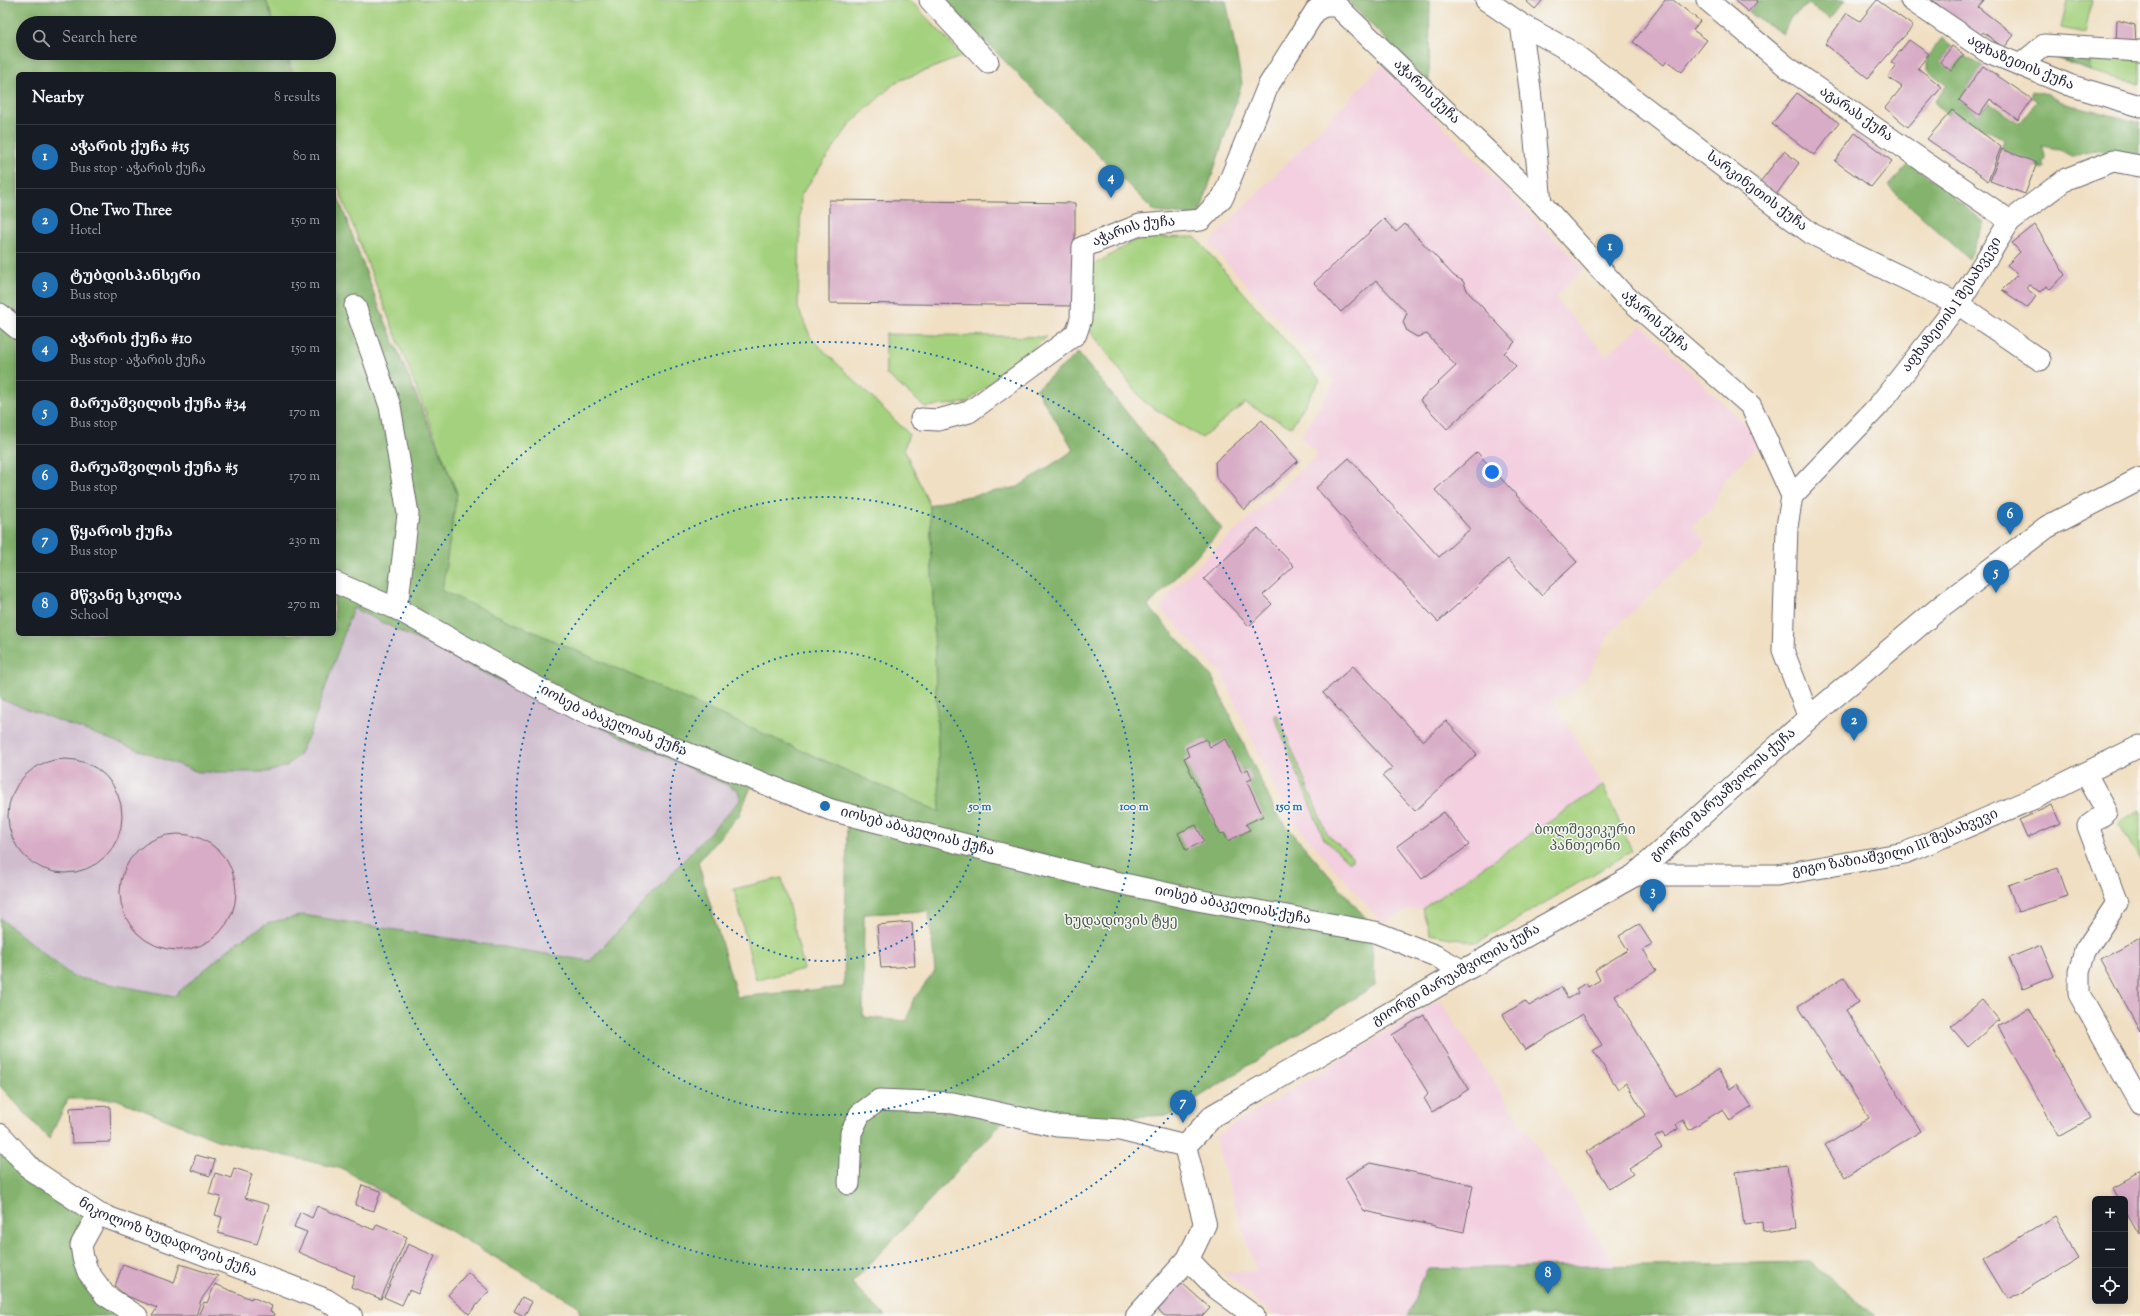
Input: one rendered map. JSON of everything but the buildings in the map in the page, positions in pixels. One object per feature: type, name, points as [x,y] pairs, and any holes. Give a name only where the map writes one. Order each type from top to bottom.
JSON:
[{"type":"street","points":[[930,0],[988,62]]},
{"type":"street","name":"სარკინეთის ქუჩა","points":[[1486,0],[1521,24],[1570,51],[1812,234],[1958,304],[2040,360]]},
{"type":"street","name":"აგარას ქუჩა","points":[[1707,0],[1787,67],[2010,221]]},
{"type":"street","name":"აფხაზეთის ქუჩა","points":[[1911,0],[1986,51],[2069,86],[2140,106]]},
{"type":"street","name":"აჭარის ქუჩა","points":[[921,419],[938,420],[968,412],[1076,334],[1081,319],[1083,247],[1140,225],[1201,220],[1223,197],[1268,86],[1316,10],[1337,3],[1541,204],[1621,292],[1752,406],[1792,496]]},
{"type":"street","points":[[1521,24],[1530,89],[1541,204]]},
{"type":"street","points":[[2020,65],[2044,45],[2140,51]]},
{"type":"street","name":"აფხაზეთის I შესახვევი","points":[[1792,496],[1880,405],[1958,304],[2010,221],[2066,178],[2113,161],[2140,166]]},
{"type":"street","points":[[355,306],[390,406],[408,514],[397,609]]},
{"type":"street","points":[[0,314],[16,327]]},
{"type":"street","name":"გიორგი მარუაშვილის ქუჩა","points":[[1185,1146],[1214,1115],[1463,971],[1635,876],[1809,718],[1943,605],[2047,527],[2140,479]]},
{"type":"street","points":[[1792,496],[1786,527],[1783,650],[1809,718]]},
{"type":"street","name":"იოსებ აბაკელიას ქუჩა","points":[[336,583],[397,609],[578,710],[832,810],[1088,876],[1189,898],[1375,932],[1436,956],[1463,971]]},
{"type":"street","name":"გიგო ზაზიაშვილი III შესახვევი","points":[[1635,876],[1777,875],[1905,853],[2086,774],[2140,746]]},
{"type":"street","points":[[2086,774],[2107,812],[2088,826],[2117,903],[2085,951],[2079,972],[2079,994],[2140,1103]]},
{"type":"street","points":[[849,1184],[851,1134],[860,1114],[879,1100],[954,1103],[1058,1126],[1120,1130],[1185,1146],[1205,1224],[1188,1259],[1137,1316]]},
{"type":"street","name":"ნიკოლოზ ხუდადოვის ქუჩა","points":[[0,1135],[32,1170],[98,1214],[326,1300],[351,1316]]},
{"type":"street","points":[[98,1214],[81,1245],[83,1258],[88,1272],[105,1295],[137,1316]]},
{"type":"street","points":[[1188,1259],[1216,1288],[1254,1316]]},
{"type":"shaded area","points":[[1382,65],[1584,268],[1555,298],[1606,355],[1642,325],[1762,441],[1725,479],[1712,508],[1692,526],[1706,542],[1609,634],[1587,677],[1571,693],[1552,699],[1603,785],[1422,909],[1409,909],[1382,923],[1287,814],[1222,675],[1161,609],[1173,589],[1318,454],[1301,437],[1334,382],[1209,243]]},
{"type":"shaded area","points":[[353,608],[521,691],[739,790],[740,800],[590,961],[340,921],[202,973],[174,996],[73,977],[0,918],[0,699],[163,760],[287,766],[299,755],[309,735]]},
{"type":"shaded area","points":[[1439,1000],[1617,1266],[1810,1262],[1875,1316],[1275,1316],[1223,1272],[1256,1271],[1214,1137]]},
{"type":"green space","name":"ხუდადოვის ტყე","points":[[0,0],[266,0],[272,16],[16,16],[16,60],[287,60],[291,72],[16,72],[16,636],[336,636],[336,191],[376,299],[457,493],[442,591],[940,812],[930,506],[943,501],[1018,487],[1074,450],[1036,389],[1078,353],[1222,529],[1148,606],[1212,677],[1277,815],[1370,923],[1375,985],[1171,1115],[1003,1122],[852,1283],[885,1316],[581,1316],[577,1305],[343,1169],[217,1140],[116,1099],[68,1099],[49,1139],[0,1086],[0,918],[73,977],[174,996],[237,942],[268,923],[303,915],[590,961],[740,800],[738,790],[521,691],[353,608],[309,735],[299,755],[287,766],[268,772],[198,772],[0,699]],"holes":[[[751,787],[847,823],[844,987],[737,997],[698,862],[739,815]],[[929,911],[935,971],[913,1000],[907,1021],[863,1017],[864,914]]]},
{"type":"green space","points":[[266,0],[910,0],[963,56],[896,82],[850,124],[801,195],[798,308],[811,338],[909,434],[904,449],[930,506],[940,812],[441,591],[457,493],[336,182],[336,72],[293,72],[289,60],[336,60],[336,16],[272,16]]},
{"type":"green space","points":[[944,0],[1226,0],[1242,83],[1199,216],[1155,212]]},
{"type":"green space","points":[[1347,0],[1430,0],[1429,84]]},
{"type":"green space","points":[[1756,0],[1845,0],[1830,19],[1809,4],[1791,17],[1783,34],[1748,12],[1757,2]]},
{"type":"green space","points":[[2067,0],[2092,0],[2085,33],[2061,28]]},
{"type":"green space","points":[[1942,38],[1952,46],[1940,62],[1951,70],[1964,55],[1983,66],[1959,100],[1979,115],[1989,103],[2020,123],[2037,101],[2031,97],[2033,91],[2048,94],[2062,102],[2140,123],[2140,159],[2094,150],[2073,157],[2058,149],[2042,146],[2046,159],[2043,161],[2045,166],[2043,169],[2001,150],[2004,139],[1952,112],[1947,115],[1934,102],[1947,85],[1927,70],[1927,57]]},
{"type":"green space","points":[[2090,52],[2090,71],[2053,55]]},
{"type":"green space","points":[[2140,55],[2140,84],[2090,71],[2054,57]]},
{"type":"green space","points":[[1910,162],[1985,223],[1969,259],[1888,186]]},
{"type":"green space","points":[[1195,237],[1320,380],[1291,427],[1245,403],[1202,438],[1144,402],[1088,328],[1090,267],[1139,238]]},
{"type":"green space","points":[[885,334],[1047,337],[966,403],[925,407],[886,374]]},
{"type":"green space","points":[[1275,714],[1278,716],[1327,834],[1352,857],[1352,861],[1348,861],[1324,839],[1275,718]]},
{"type":"green space","name":"ბოლშევიკური პანთეონი","points":[[1603,785],[1632,851],[1477,943],[1430,934],[1422,909]]},
{"type":"green space","points":[[2140,810],[2140,860],[2118,822]]},
{"type":"green space","points":[[782,878],[804,969],[756,980],[734,889]]},
{"type":"green space","points":[[0,1135],[98,1214],[83,1258],[137,1316],[0,1316]]},
{"type":"green space","points":[[1810,1262],[1875,1316],[1407,1316],[1427,1269]]},
{"type":"place","name":"აჭარის ქუჩა #10","points":[[1111,198]]},
{"type":"place","name":"აჭარის ქუჩა #15","points":[[1610,267]]},
{"type":"place","name":"მარუაშვილის ქუჩა #5","points":[[2010,535]]},
{"type":"place","name":"მარუაშვილის ქუჩა #34","points":[[1996,593]]},
{"type":"place","name":"One Two Three","points":[[1854,741]]},
{"type":"place","name":"ტუბდისპანსერი","points":[[1653,912]]},
{"type":"place","name":"წყაროს ქუჩა","points":[[1183,1123]]},
{"type":"place","name":"მწვანე სკოლა","points":[[1548,1294]]}]
